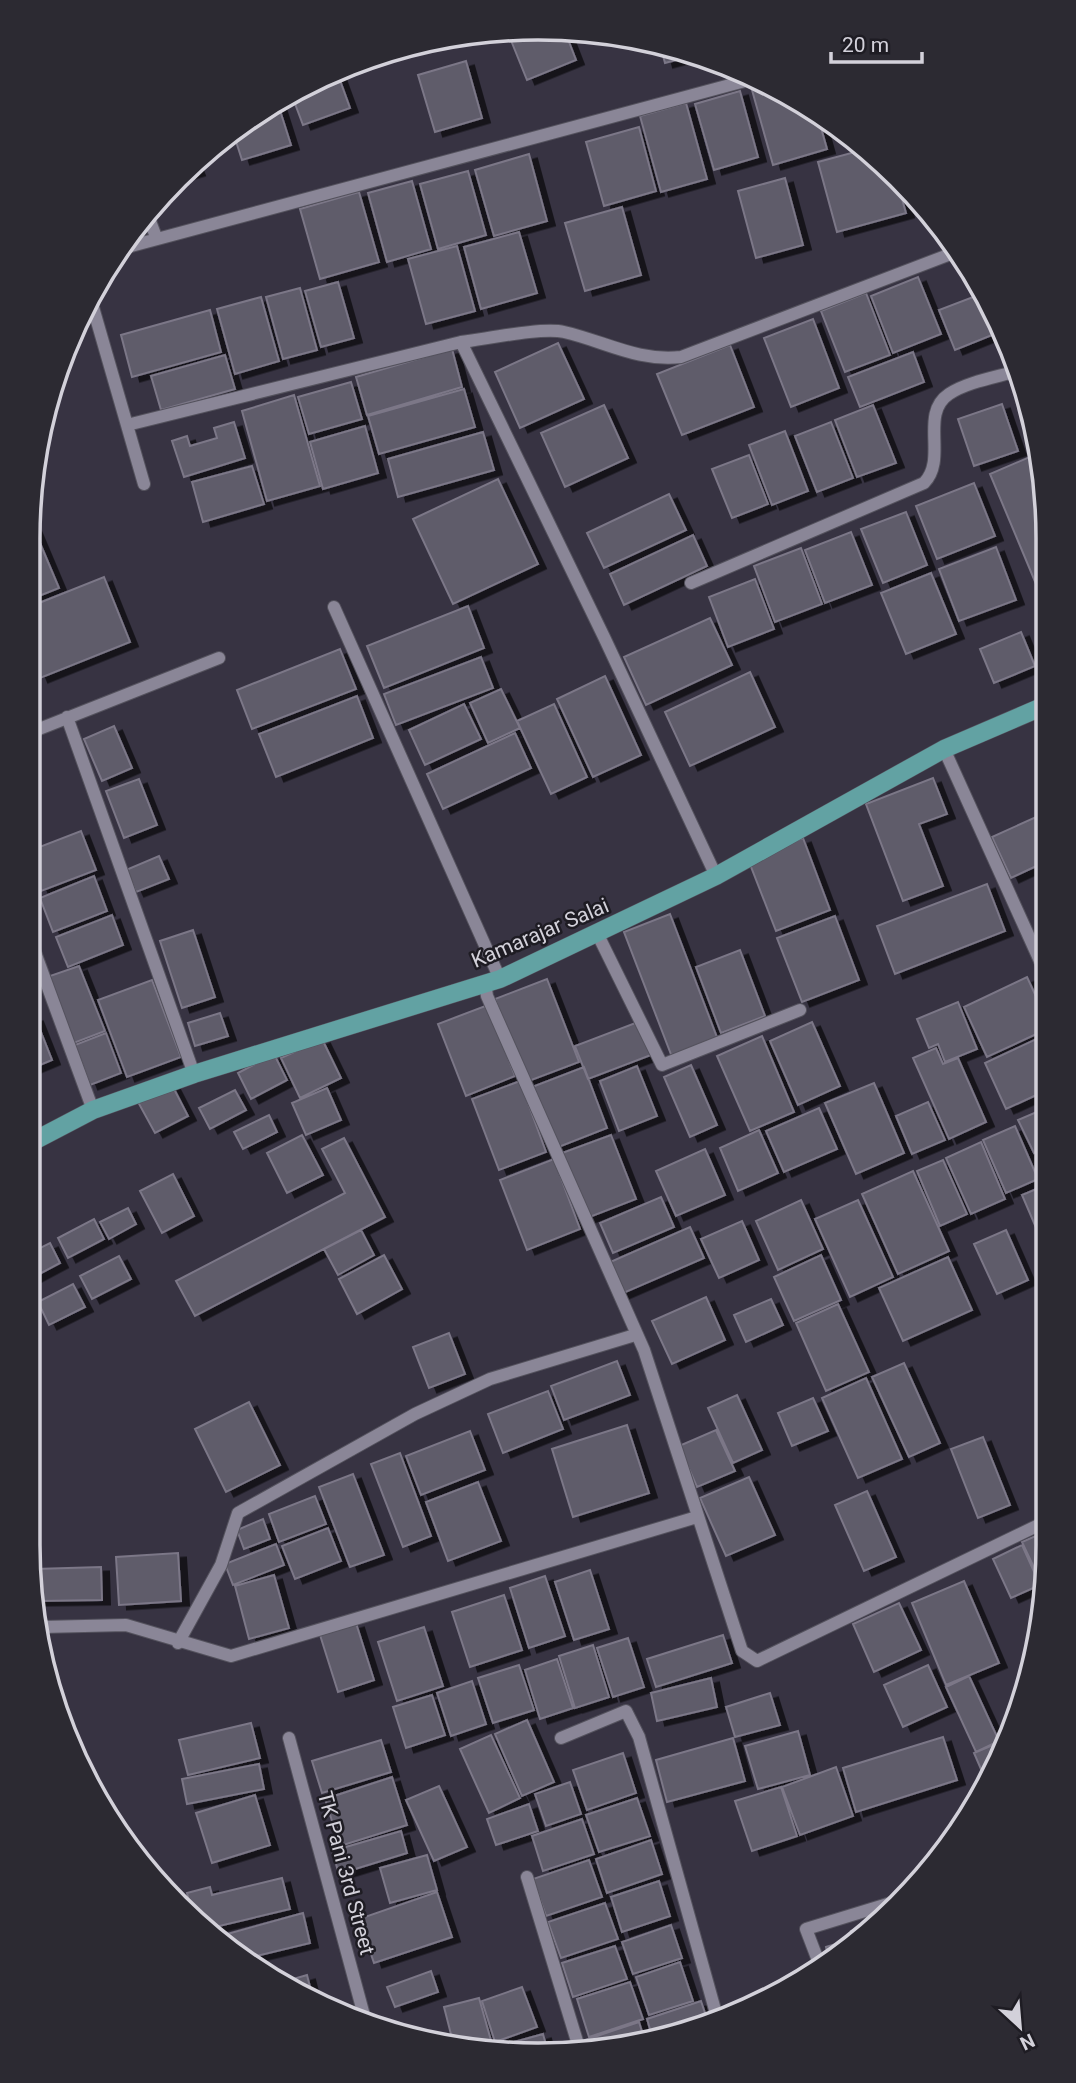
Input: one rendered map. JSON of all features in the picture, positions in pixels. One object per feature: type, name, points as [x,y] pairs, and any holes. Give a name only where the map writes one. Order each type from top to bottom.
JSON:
[{"type":"main road","name":"Kamarajar Salai","points":[[40,1138],[93,1110],[194,1074],[492,981],[598,935],[716,876],[944,748],[1036,709]]},
{"type":"street","points":[[137,243],[738,83]]},
{"type":"street","points":[[151,225],[156,237]]},
{"type":"street","points":[[127,425],[461,342],[561,331],[629,353],[664,359],[681,357],[947,255]]},
{"type":"street","points":[[95,313],[144,484]]},
{"type":"street","points":[[461,342],[598,624],[716,876]]},
{"type":"street","points":[[691,583],[923,483],[935,467],[935,423],[939,405],[950,393],[1008,374]]},
{"type":"street","points":[[334,607],[492,981],[486,996],[635,1335],[644,1350],[743,1651],[757,1661],[1036,1526]]},
{"type":"street","points":[[40,728],[219,658]]},
{"type":"street","points":[[67,717],[194,1074]]},
{"type":"street","points":[[944,748],[1036,952]]},
{"type":"street","points":[[598,935],[662,1065],[800,1010]]},
{"type":"street","points":[[40,966],[93,1110]]},
{"type":"street","points":[[178,1643],[221,1565],[238,1513],[415,1414],[490,1378],[635,1335]]},
{"type":"street","points":[[48,1628],[126,1625],[178,1643],[231,1656],[697,1517]]},
{"type":"street","points":[[561,1738],[626,1711],[639,1737],[714,2010]]},
{"type":"street","name":"TK Pani 3rd Street","points":[[289,1738],[363,2010]]},
{"type":"street","points":[[527,1877],[577,2041]]},
{"type":"street","points":[[817,1958],[806,1929],[880,1906]]},
{"type":"building","points":[[511,41],[569,41],[576,60],[527,80]]},
{"type":"building","points":[[663,56],[676,60],[665,63]]},
{"type":"building","points":[[466,61],[482,118],[435,132],[418,75]]},
{"type":"building","points":[[340,82],[350,108],[303,125],[295,104]]},
{"type":"building","points":[[752,90],[787,107],[821,129],[827,149],[773,165]]},
{"type":"building","points":[[740,91],[758,157],[714,170],[695,104]]},
{"type":"building","points":[[686,103],[707,179],[661,192],[640,116]]},
{"type":"building","points":[[281,112],[291,145],[242,160],[236,142]]},
{"type":"building","points":[[639,127],[656,191],[604,206],[586,142]]},
{"type":"building","points":[[852,153],[902,199],[906,213],[837,232],[818,162]]},
{"type":"building","points":[[529,154],[547,221],[494,236],[475,170]]},
{"type":"building","points":[[468,171],[486,235],[438,249],[420,184]]},
{"type":"building","points":[[785,178],[803,245],[756,258],[738,191]]},
{"type":"building","points":[[412,181],[431,249],[387,262],[368,193]]},
{"type":"building","points":[[359,192],[379,262],[320,279],[300,209]]},
{"type":"building","points":[[622,207],[641,275],[585,291],[565,223]]},
{"type":"building","points":[[519,232],[537,293],[481,309],[464,247]]},
{"type":"building","points":[[457,246],[475,311],[426,324],[408,259]]},
{"type":"building","points":[[918,277],[941,334],[893,353],[871,296]]},
{"type":"building","points":[[338,282],[354,338],[321,347],[305,291]]},
{"type":"building","points":[[300,288],[317,350],[283,359],[266,297]]},
{"type":"building","points":[[866,293],[890,355],[845,372],[821,311]]},
{"type":"building","points":[[261,297],[279,361],[235,374],[217,309]]},
{"type":"building","points":[[973,297],[992,335],[955,350],[939,310]]},
{"type":"building","points":[[210,310],[221,352],[132,377],[121,335]]},
{"type":"building","points":[[813,319],[839,388],[791,407],[764,338]]},
{"type":"building","points":[[558,343],[584,399],[520,428],[495,372]]},
{"type":"building","points":[[730,345],[754,407],[682,435],[657,374]]},
{"type":"building","points":[[452,349],[462,387],[367,415],[356,377]]},
{"type":"building","points":[[913,352],[924,382],[860,407],[848,377]]},
{"type":"building","points":[[225,355],[235,389],[161,410],[151,376]]},
{"type":"building","points":[[351,382],[362,419],[309,434],[298,397]]},
{"type":"building","points":[[464,389],[475,427],[379,454],[368,416]]},
{"type":"building","points":[[294,395],[320,486],[267,501],[242,411]]},
{"type":"building","points":[[1002,404],[1018,451],[974,466],[958,419]]},
{"type":"building","points":[[604,405],[628,458],[565,487],[541,433]]},
{"type":"building","points":[[873,405],[896,463],[857,477],[835,420]]},
{"type":"building","points":[[234,422],[245,458],[184,477],[172,441],[187,436],[190,446],[217,438],[214,428]]},
{"type":"building","points":[[831,422],[853,478],[817,492],[795,436]]},
{"type":"building","points":[[365,426],[378,473],[323,489],[310,442]]},
{"type":"building","points":[[785,431],[808,491],[772,505],[749,445]]},
{"type":"building","points":[[483,432],[494,470],[398,497],[388,459]]},
{"type":"building","points":[[749,455],[768,504],[732,518],[712,469]]},
{"type":"building","points":[[1029,457],[1035,505],[1036,584],[990,474]]},
{"type":"building","points":[[252,466],[264,504],[203,522],[192,482]]},
{"type":"building","points":[[498,479],[538,564],[453,604],[413,519]]},
{"type":"building","points":[[974,483],[995,536],[937,559],[916,506]]},
{"type":"building","points":[[669,494],[686,530],[604,568],[587,533]]},
{"type":"building","points":[[906,512],[927,565],[883,583],[861,529]]},
{"type":"building","points":[[851,532],[872,585],[825,603],[805,550]]},
{"type":"building","points":[[693,535],[707,566],[624,605],[610,574]]},
{"type":"building","points":[[40,543],[59,588],[40,596]]},
{"type":"building","points":[[996,547],[1016,600],[959,621],[939,569]]},
{"type":"building","points":[[801,548],[822,604],[775,622],[754,566]]},
{"type":"building","points":[[931,573],[956,634],[906,654],[881,593]]},
{"type":"building","points":[[104,577],[130,642],[40,678],[40,603]]},
{"type":"building","points":[[755,579],[774,629],[728,647],[709,597]]},
{"type":"building","points":[[468,606],[484,648],[384,688],[367,646]]},
{"type":"building","points":[[710,618],[732,665],[646,705],[624,657]]},
{"type":"building","points":[[1021,632],[1035,666],[994,683],[980,649]]},
{"type":"building","points":[[340,649],[356,689],[252,729],[237,690]]},
{"type":"building","points":[[481,657],[493,688],[396,725],[384,694]]},
{"type":"building","points":[[750,672],[775,727],[690,766],[665,712]]},
{"type":"building","points":[[605,676],[641,755],[593,777],[557,699]]},
{"type":"building","points":[[501,689],[520,728],[488,743],[470,703]]},
{"type":"building","points":[[357,696],[373,738],[276,777],[259,734]]},
{"type":"building","points":[[464,704],[481,739],[425,765],[409,730]]},
{"type":"building","points":[[554,704],[587,777],[551,794],[517,721]]},
{"type":"building","points":[[114,726],[132,768],[102,781],[84,739]]},
{"type":"building","points":[[515,733],[531,768],[443,809],[427,774]]},
{"type":"building","points":[[933,778],[947,814],[919,824],[943,886],[903,901],[866,804]]},
{"type":"building","points":[[139,779],[157,825],[124,838],[106,791]]},
{"type":"building","points":[[1036,817],[1036,866],[1011,878],[992,837]]},
{"type":"building","points":[[81,831],[96,870],[41,891],[40,847]]},
{"type":"building","points":[[803,838],[830,910],[776,931],[748,859]]},
{"type":"building","points":[[159,856],[169,879],[136,892],[126,870]]},
{"type":"building","points":[[94,876],[107,911],[53,932],[40,898]]},
{"type":"building","points":[[987,884],[1005,931],[895,974],[877,926]]},
{"type":"building","points":[[670,914],[718,1040],[672,1057],[624,932]]},
{"type":"building","points":[[112,915],[123,945],[68,967],[56,937]]},
{"type":"building","points":[[835,916],[859,980],[802,1002],[777,938]]},
{"type":"building","points":[[193,930],[215,997],[182,1008],[160,941]]},
{"type":"building","points":[[740,950],[765,1016],[721,1033],[696,967]]},
{"type":"building","points":[[79,966],[105,1031],[71,1044],[47,977]]},
{"type":"building","points":[[1027,977],[1036,996],[1036,1034],[987,1057],[964,1007]]},
{"type":"building","points":[[547,979],[579,1062],[526,1082],[495,999]]},
{"type":"building","points":[[152,980],[181,1057],[127,1077],[98,1000]]},
{"type":"building","points":[[958,1002],[977,1049],[945,1062],[938,1044],[929,1048],[917,1019]]},
{"type":"building","points":[[488,1005],[515,1076],[466,1096],[438,1024]]},
{"type":"building","points":[[220,1013],[228,1036],[195,1046],[188,1023]]},
{"type":"building","points":[[638,1022],[651,1055],[588,1079],[575,1046]]},
{"type":"building","points":[[812,1022],[840,1086],[798,1105],[770,1041]]},
{"type":"building","points":[[40,1030],[52,1060],[40,1065]]},
{"type":"building","points":[[106,1033],[121,1073],[90,1085],[75,1045]]},
{"type":"building","points":[[762,1036],[794,1112],[750,1131],[717,1056]]},
{"type":"building","points":[[322,1039],[341,1078],[300,1098],[281,1058]]},
{"type":"building","points":[[1036,1039],[1036,1095],[1006,1109],[985,1063]]},
{"type":"building","points":[[936,1048],[943,1064],[958,1058],[986,1122],[949,1139],[913,1058]]},
{"type":"building","points":[[274,1054],[287,1080],[251,1099],[238,1073]]},
{"type":"building","points":[[691,1065],[717,1125],[690,1137],[664,1077]]},
{"type":"building","points":[[637,1066],[657,1116],[619,1131],[600,1081]]},
{"type":"building","points":[[584,1067],[607,1128],[556,1148],[532,1087]]},
{"type":"building","points":[[520,1081],[546,1152],[499,1170],[472,1099]]},
{"type":"building","points":[[874,1083],[904,1153],[856,1174],[825,1103]]},
{"type":"building","points":[[172,1085],[188,1116],[155,1133],[138,1102]]},
{"type":"building","points":[[327,1088],[341,1120],[306,1135],[292,1103]]},
{"type":"building","points":[[235,1090],[246,1110],[210,1129],[199,1108]]},
{"type":"building","points":[[928,1102],[945,1140],[912,1154],[896,1116]]},
{"type":"building","points":[[819,1108],[837,1149],[784,1172],[766,1131]]},
{"type":"building","points":[[1036,1112],[1036,1152],[1034,1153],[1018,1120]]},
{"type":"building","points":[[269,1115],[277,1132],[243,1149],[234,1132]]},
{"type":"building","points":[[1015,1126],[1036,1180],[1006,1193],[983,1140]]},
{"type":"building","points":[[759,1130],[778,1173],[738,1191],[720,1148]]},
{"type":"building","points":[[302,1135],[323,1175],[287,1193],[267,1153]]},
{"type":"building","points":[[611,1135],[636,1199],[587,1218],[562,1153]]},
{"type":"building","points":[[344,1138],[385,1217],[195,1316],[176,1281],[345,1193],[322,1149]]},
{"type":"building","points":[[981,1142],[1005,1199],[971,1214],[946,1158]]},
{"type":"building","points":[[705,1149],[725,1195],[676,1216],[656,1171]]},
{"type":"building","points":[[554,1159],[580,1229],[527,1250],[500,1180]]},
{"type":"building","points":[[943,1160],[967,1214],[940,1226],[917,1171]]},
{"type":"building","points":[[913,1171],[949,1251],[898,1274],[862,1194]]},
{"type":"building","points":[[173,1174],[194,1216],[162,1233],[140,1191]]},
{"type":"building","points":[[1036,1189],[1036,1228],[1022,1195]]},
{"type":"building","points":[[661,1197],[674,1227],[613,1253],[600,1223]]},
{"type":"building","points":[[801,1200],[823,1249],[778,1270],[756,1221]]},
{"type":"building","points":[[858,1200],[893,1277],[850,1297],[815,1219]]},
{"type":"building","points":[[128,1208],[136,1224],[109,1239],[100,1222]]},
{"type":"building","points":[[94,1219],[104,1239],[68,1258],[58,1238]]},
{"type":"building","points":[[742,1221],[759,1260],[719,1278],[701,1239]]},
{"type":"building","points":[[690,1227],[704,1258],[621,1294],[608,1263]]},
{"type":"building","points":[[361,1230],[374,1255],[338,1275],[324,1249]]},
{"type":"building","points":[[1006,1230],[1028,1280],[997,1294],[974,1244]]},
{"type":"building","points":[[50,1243],[60,1263],[40,1274],[40,1248]]},
{"type":"building","points":[[384,1255],[402,1289],[357,1314],[339,1279]]},
{"type":"building","points":[[821,1255],[841,1300],[794,1321],[774,1277]]},
{"type":"building","points":[[119,1256],[131,1279],[92,1299],[80,1276]]},
{"type":"building","points":[[948,1257],[972,1310],[903,1341],[879,1288]]},
{"type":"building","points":[[73,1284],[85,1307],[49,1325],[40,1301]]},
{"type":"building","points":[[706,1297],[725,1340],[672,1364],[652,1321]]},
{"type":"building","points":[[771,1299],[783,1325],[746,1342],[734,1315]]},
{"type":"building","points":[[838,1304],[869,1372],[826,1391],[796,1323]]},
{"type":"building","points":[[449,1333],[465,1374],[429,1388],[413,1347]]},
{"type":"building","points":[[617,1361],[630,1395],[564,1420],[551,1386]]},
{"type":"building","points":[[904,1363],[940,1443],[909,1457],[872,1377]]},
{"type":"building","points":[[866,1378],[902,1459],[858,1478],[822,1398]]},
{"type":"building","points":[[548,1391],[563,1429],[503,1453],[488,1414]]},
{"type":"building","points":[[737,1395],[762,1450],[733,1463],[708,1408]]},
{"type":"building","points":[[813,1398],[828,1431],[792,1446],[778,1413]]},
{"type":"building","points":[[249,1402],[280,1465],[226,1492],[195,1429]]},
{"type":"building","points":[[627,1425],[649,1493],[573,1517],[552,1449]]},
{"type":"building","points":[[716,1430],[735,1471],[697,1487],[679,1446]]},
{"type":"building","points":[[470,1431],[485,1470],[421,1495],[406,1456]]},
{"type":"building","points":[[983,1437],[1010,1505],[978,1518],[951,1449]]},
{"type":"building","points":[[400,1453],[431,1536],[403,1547],[371,1464]]},
{"type":"building","points":[[353,1474],[384,1555],[350,1567],[319,1487]]},
{"type":"building","points":[[749,1477],[775,1535],[726,1556],[700,1498]]},
{"type":"building","points":[[478,1482],[501,1541],[448,1561],[426,1502]]},
{"type":"building","points":[[867,1491],[896,1557],[864,1571],[835,1505]]},
{"type":"building","points":[[315,1496],[326,1524],[279,1542],[269,1514]]},
{"type":"building","points":[[263,1519],[270,1539],[244,1549],[237,1530]]},
{"type":"building","points":[[328,1528],[341,1561],[295,1579],[282,1546]]},
{"type":"building","points":[[1036,1536],[1035,1570],[1022,1542]]},
{"type":"building","points":[[276,1544],[284,1565],[233,1585],[225,1564]]},
{"type":"building","points":[[1022,1545],[1035,1574],[1034,1588],[1011,1598],[993,1559]]},
{"type":"building","points":[[178,1553],[181,1601],[119,1605],[116,1557]]},
{"type":"building","points":[[101,1567],[102,1600],[44,1601],[41,1569]]},
{"type":"building","points":[[590,1570],[609,1629],[574,1640],[555,1582]]},
{"type":"building","points":[[274,1575],[289,1628],[249,1639],[235,1586]]},
{"type":"building","points":[[545,1576],[565,1636],[529,1648],[510,1588]]},
{"type":"building","points":[[964,1581],[999,1663],[946,1685],[912,1603]]},
{"type":"building","points":[[504,1595],[522,1650],[470,1667],[452,1612]]},
{"type":"building","points":[[899,1603],[921,1650],[874,1672],[853,1624]]},
{"type":"building","points":[[356,1623],[374,1680],[338,1692],[320,1635]]},
{"type":"building","points":[[424,1627],[443,1686],[397,1701],[378,1642]]},
{"type":"building","points":[[723,1635],[732,1663],[656,1687],[647,1659]]},
{"type":"building","points":[[628,1638],[644,1687],[613,1697],[597,1648]]},
{"type":"building","points":[[593,1645],[609,1697],[575,1708],[559,1656]]},
{"type":"building","points":[[557,1659],[573,1708],[540,1719],[525,1670]]},
{"type":"building","points":[[519,1665],[534,1710],[493,1723],[478,1678]]},
{"type":"building","points":[[928,1665],[947,1707],[903,1727],[884,1685]]},
{"type":"building","points":[[969,1676],[997,1737],[994,1743],[976,1752],[946,1687]]},
{"type":"building","points":[[711,1678],[717,1707],[657,1721],[651,1693]]},
{"type":"building","points":[[472,1681],[486,1724],[451,1736],[437,1693]]},
{"type":"building","points":[[770,1693],[780,1725],[735,1737],[726,1707]]},
{"type":"building","points":[[432,1695],[445,1735],[406,1748],[393,1707]]},
{"type":"building","points":[[527,1720],[554,1782],[522,1796],[495,1734]]},
{"type":"building","points":[[251,1723],[260,1758],[188,1775],[179,1740]]},
{"type":"building","points":[[798,1731],[810,1775],[758,1789],[745,1746]]},
{"type":"building","points":[[491,1735],[520,1798],[489,1813],[460,1749]]},
{"type":"building","points":[[943,1737],[957,1780],[856,1812],[843,1768]]},
{"type":"building","points":[[733,1738],[745,1781],[667,1802],[656,1760]]},
{"type":"building","points":[[381,1740],[391,1772],[322,1793],[312,1761]]},
{"type":"building","points":[[993,1745],[981,1770],[974,1753]]},
{"type":"building","points":[[623,1753],[636,1793],[587,1810],[573,1770]]},
{"type":"building","points":[[259,1764],[264,1789],[187,1804],[182,1779]]},
{"type":"building","points":[[836,1767],[853,1816],[800,1835],[782,1787]]},
{"type":"building","points":[[392,1777],[407,1825],[340,1846],[325,1799]]},
{"type":"building","points":[[570,1782],[581,1814],[546,1826],[535,1794]]},
{"type":"building","points":[[439,1786],[467,1847],[434,1861],[406,1800]]},
{"type":"building","points":[[781,1787],[797,1836],[752,1851],[735,1801]]},
{"type":"building","points":[[255,1795],[270,1845],[212,1863],[196,1813]]},
{"type":"building","points":[[637,1798],[650,1836],[599,1852],[586,1815]]},
{"type":"building","points":[[529,1804],[538,1831],[496,1845],[487,1819]]},
{"type":"building","points":[[582,1819],[594,1854],[543,1871],[532,1836]]},
{"type":"building","points":[[401,1831],[407,1853],[339,1874],[332,1851]]},
{"type":"building","points":[[651,1840],[662,1874],[607,1893],[596,1859]]},
{"type":"building","points":[[427,1855],[437,1890],[390,1903],[380,1868]]},
{"type":"building","points":[[589,1860],[602,1897],[546,1916],[533,1879]]},
{"type":"building","points":[[282,1878],[290,1909],[219,1926],[189,1899],[187,1893],[210,1887],[212,1895]]},
{"type":"building","points":[[659,1881],[670,1916],[622,1932],[611,1897]]},
{"type":"building","points":[[437,1892],[452,1937],[374,1963],[359,1919]]},
{"type":"building","points":[[605,1903],[618,1939],[561,1958],[548,1922]]},
{"type":"building","points":[[303,1913],[310,1943],[257,1956],[228,1934]]},
{"type":"building","points":[[671,1925],[682,1958],[633,1974],[622,1942]]},
{"type":"building","points":[[615,1946],[627,1979],[573,1997],[562,1963]]},
{"type":"building","points":[[680,1962],[693,2001],[649,2015],[636,1977]]},
{"type":"building","points":[[431,1971],[438,1992],[395,2007],[387,1987]]},
{"type":"building","points":[[307,1975],[310,1987],[294,1979]]},
{"type":"building","points":[[630,1982],[643,2019],[589,2037],[577,1999]]},
{"type":"building","points":[[522,1987],[537,2027],[495,2041],[482,2001]]},
{"type":"building","points":[[479,1998],[491,2040],[451,2035],[444,2007]]},
{"type":"building","points":[[701,2001],[705,2013],[650,2030],[647,2019]]},
{"type":"building","points":[[639,2022],[642,2031],[603,2038],[585,2040]]},
{"type":"building","points":[[543,2034],[545,2043],[538,2043],[513,2042]]}]
